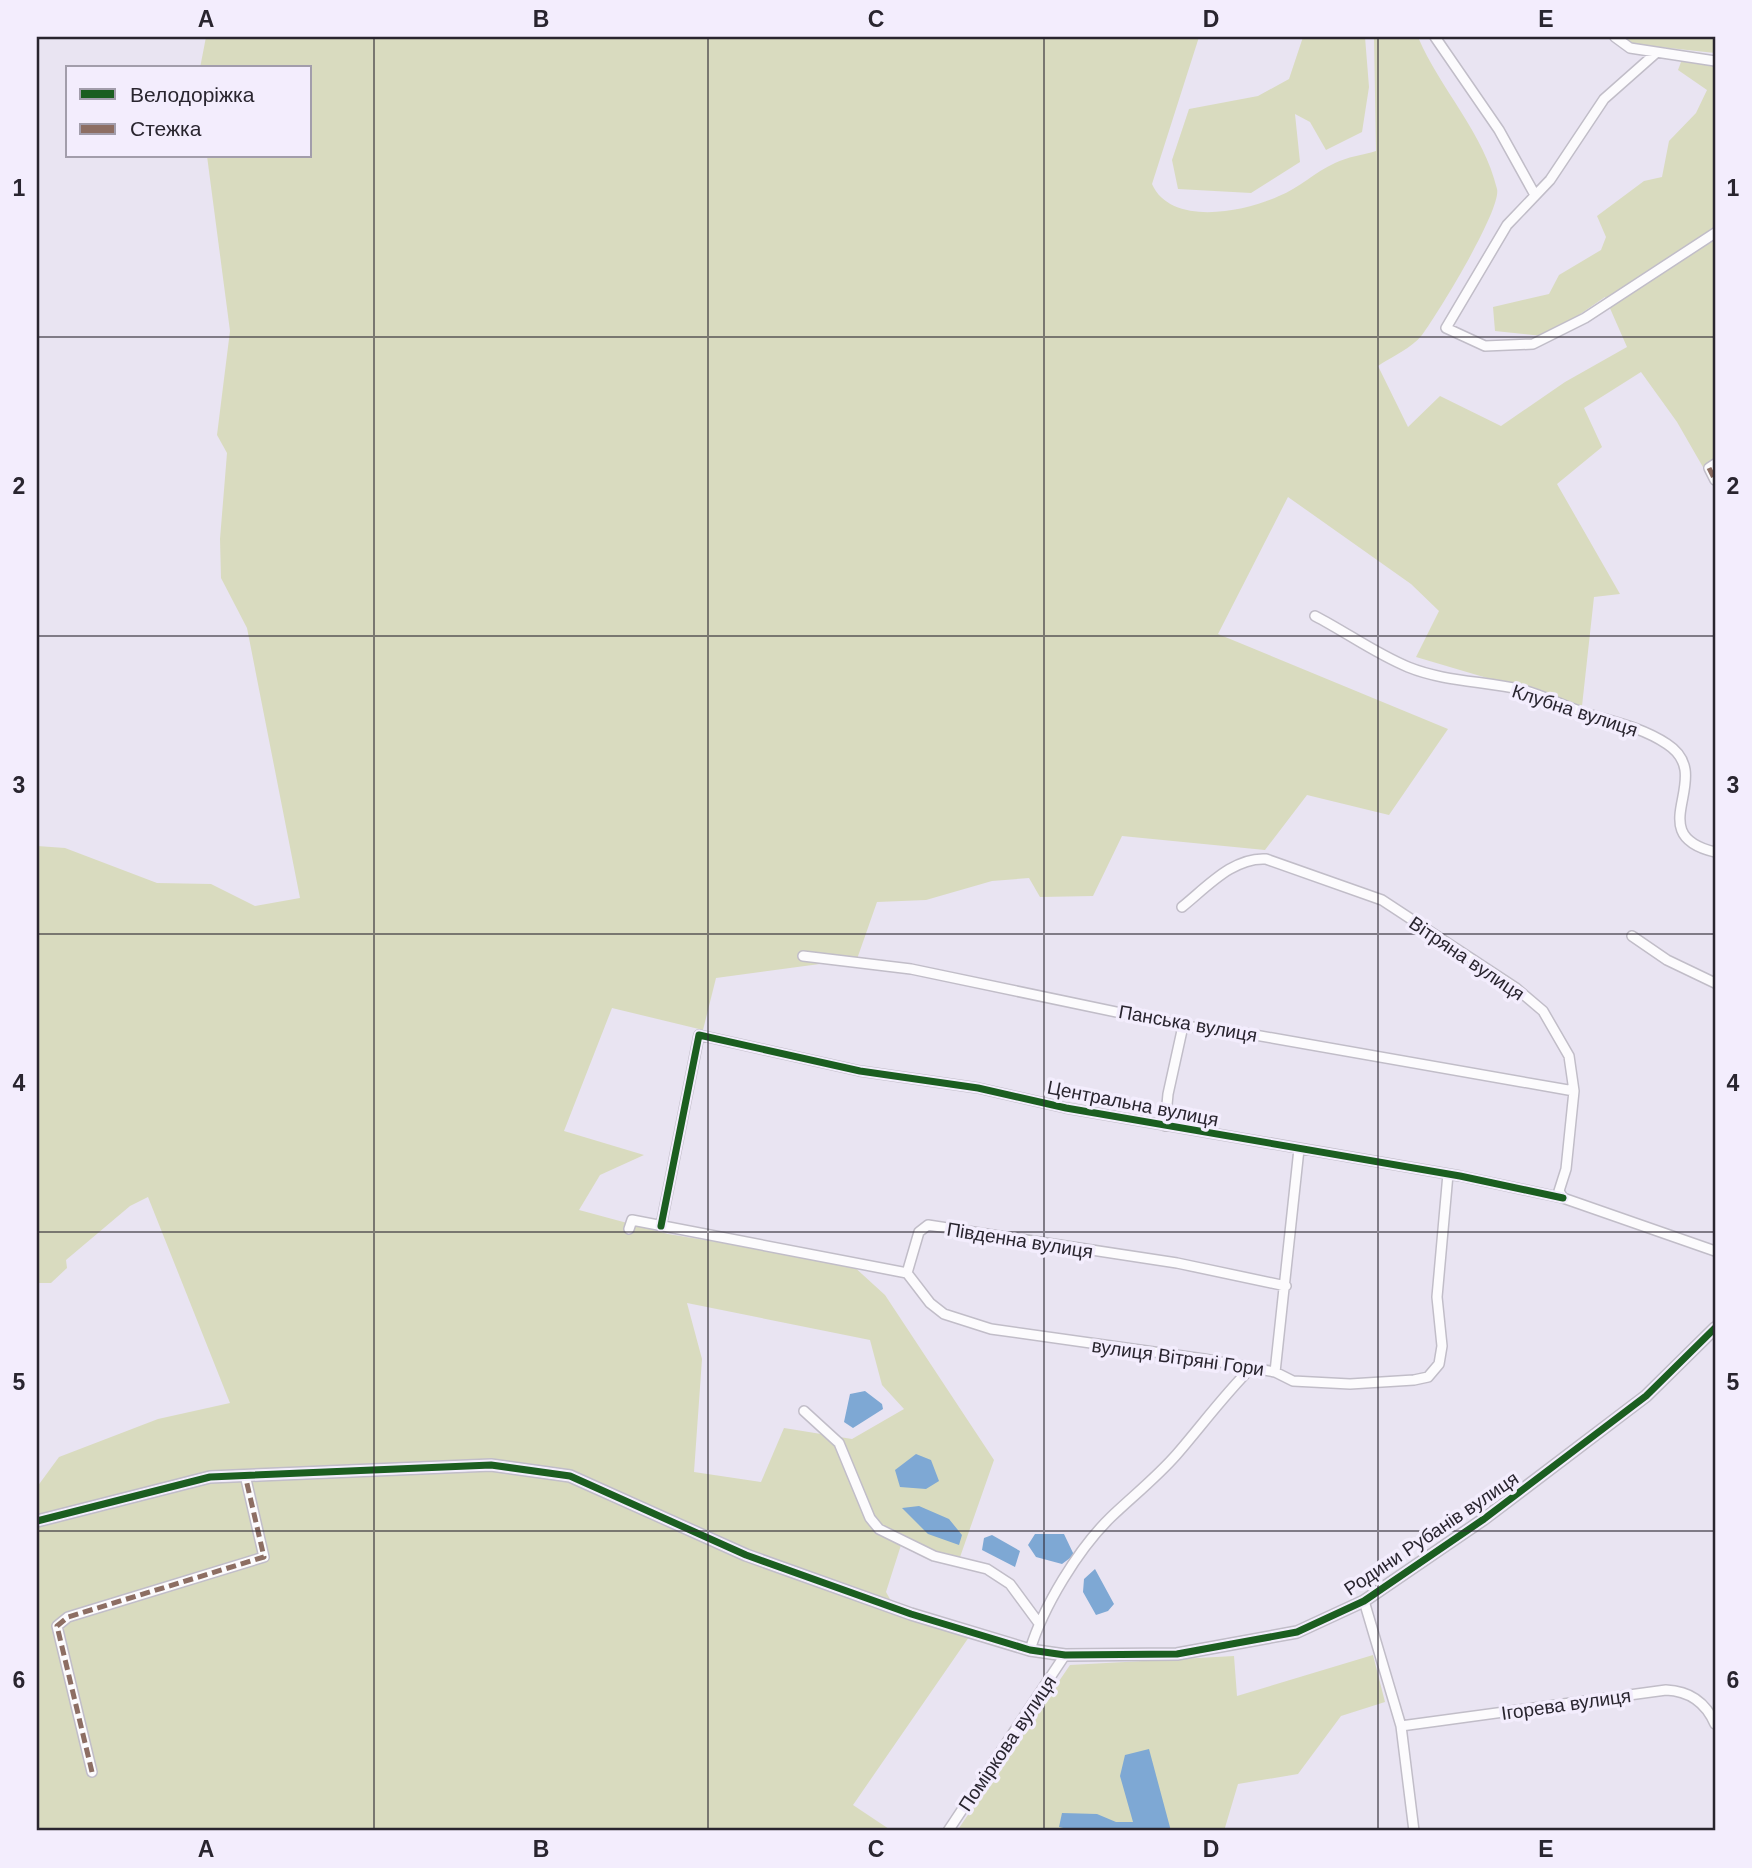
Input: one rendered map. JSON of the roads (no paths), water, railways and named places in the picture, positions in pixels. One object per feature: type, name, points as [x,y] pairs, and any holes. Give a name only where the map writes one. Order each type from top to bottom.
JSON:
[{"type":"street","points":[[1435,37],[1499,130],[1535,195]]},
{"type":"street","points":[[1615,37],[1630,48],[1715,61]]},
{"type":"street","points":[[1656,53],[1604,99],[1564,162],[1507,225],[1446,328],[1485,346],[1532,344],[1585,318],[1715,233]]},
{"type":"street","points":[[1712,466],[1715,480]]},
{"type":"street","name":"Клубна вулиця","points":[[1315,616],[1409,667],[1454,680],[1523,690],[1627,725],[1668,744],[1682,756],[1686,769],[1687,783],[1678,817],[1679,827],[1693,844],[1715,852]]},
{"type":"street","name":"Вітряна вулиця","points":[[1182,907],[1222,875],[1252,858],[1266,859],[1382,900],[1516,988],[1543,1011],[1569,1056],[1574,1091],[1566,1169],[1559,1191],[1563,1198]]},
{"type":"street","points":[[1632,936],[1667,960],[1715,983]]},
{"type":"street","name":"Панська вулиця","points":[[803,956],[911,969],[1184,1026],[1238,1032],[1574,1091]]},
{"type":"street","points":[[1165,1126],[1168,1094],[1184,1026]]},
{"type":"street","name":"Центральна вулиця","points":[[661,1226],[699,1035],[860,1071],[978,1088],[1165,1126],[1448,1174],[1563,1198]]},
{"type":"street","points":[[1275,1372],[1299,1149]]},
{"type":"street","name":"вулиця Вітряні Гори","points":[[907,1273],[930,1303],[944,1314],[962,1321],[1027,1336],[1204,1359],[1275,1372],[1293,1381],[1312,1383],[1414,1380],[1429,1377],[1439,1364],[1443,1346],[1437,1297],[1448,1174]]},
{"type":"street","points":[[1563,1198],[1715,1251]]},
{"type":"street","points":[[629,1229],[632,1220],[907,1273]]},
{"type":"street","name":"Південна вулиця","points":[[907,1273],[919,1232],[928,1225],[1177,1263],[1286,1286]]},
{"type":"street","name":"Родини Рубанів вулиця","points":[[37,1521],[210,1477],[491,1465],[570,1476],[746,1555],[911,1614],[1030,1650],[1065,1655],[1177,1654],[1297,1632],[1364,1601],[1484,1519],[1646,1396],[1715,1328]]},
{"type":"street","points":[[1030,1650],[1038,1622],[1084,1549],[1109,1518],[1177,1453],[1251,1368]]},
{"type":"street","points":[[804,1411],[839,1443],[870,1518],[879,1529],[934,1556],[987,1569],[1010,1584],[1038,1622]]},
{"type":"street","points":[[92,1772],[57,1626],[68,1617],[264,1557],[245,1475]]},
{"type":"street","name":"Родини Рубанів вулиця","points":[[1364,1601],[1401,1726],[1414,1831]]},
{"type":"street","name":"Поміркова вулиця","points":[[948,1831],[1065,1655]]},
{"type":"street","name":"Ігорева вулиця","points":[[1401,1726],[1666,1690],[1680,1690],[1695,1698],[1708,1709],[1715,1724]]},
{"type":"water","points":[[865,1391],[882,1404],[883,1409],[853,1428],[844,1422],[850,1394]]},
{"type":"water","points":[[916,1454],[931,1460],[939,1481],[926,1489],[900,1487],[895,1470]]},
{"type":"water","points":[[919,1506],[949,1519],[962,1535],[959,1545],[928,1534],[902,1508]]},
{"type":"water","points":[[1035,1534],[1064,1534],[1074,1555],[1062,1564],[1036,1557],[1028,1545]]},
{"type":"water","points":[[992,1535],[1020,1551],[1015,1567],[982,1550],[984,1538]]},
{"type":"water","points":[[1095,1569],[1114,1604],[1108,1611],[1096,1615],[1083,1592],[1084,1579]]},
{"type":"water","points":[[1149,1749],[1171,1831],[1076,1831],[1059,1827],[1062,1813],[1097,1814],[1116,1822],[1133,1822],[1120,1776],[1125,1755]]}]
